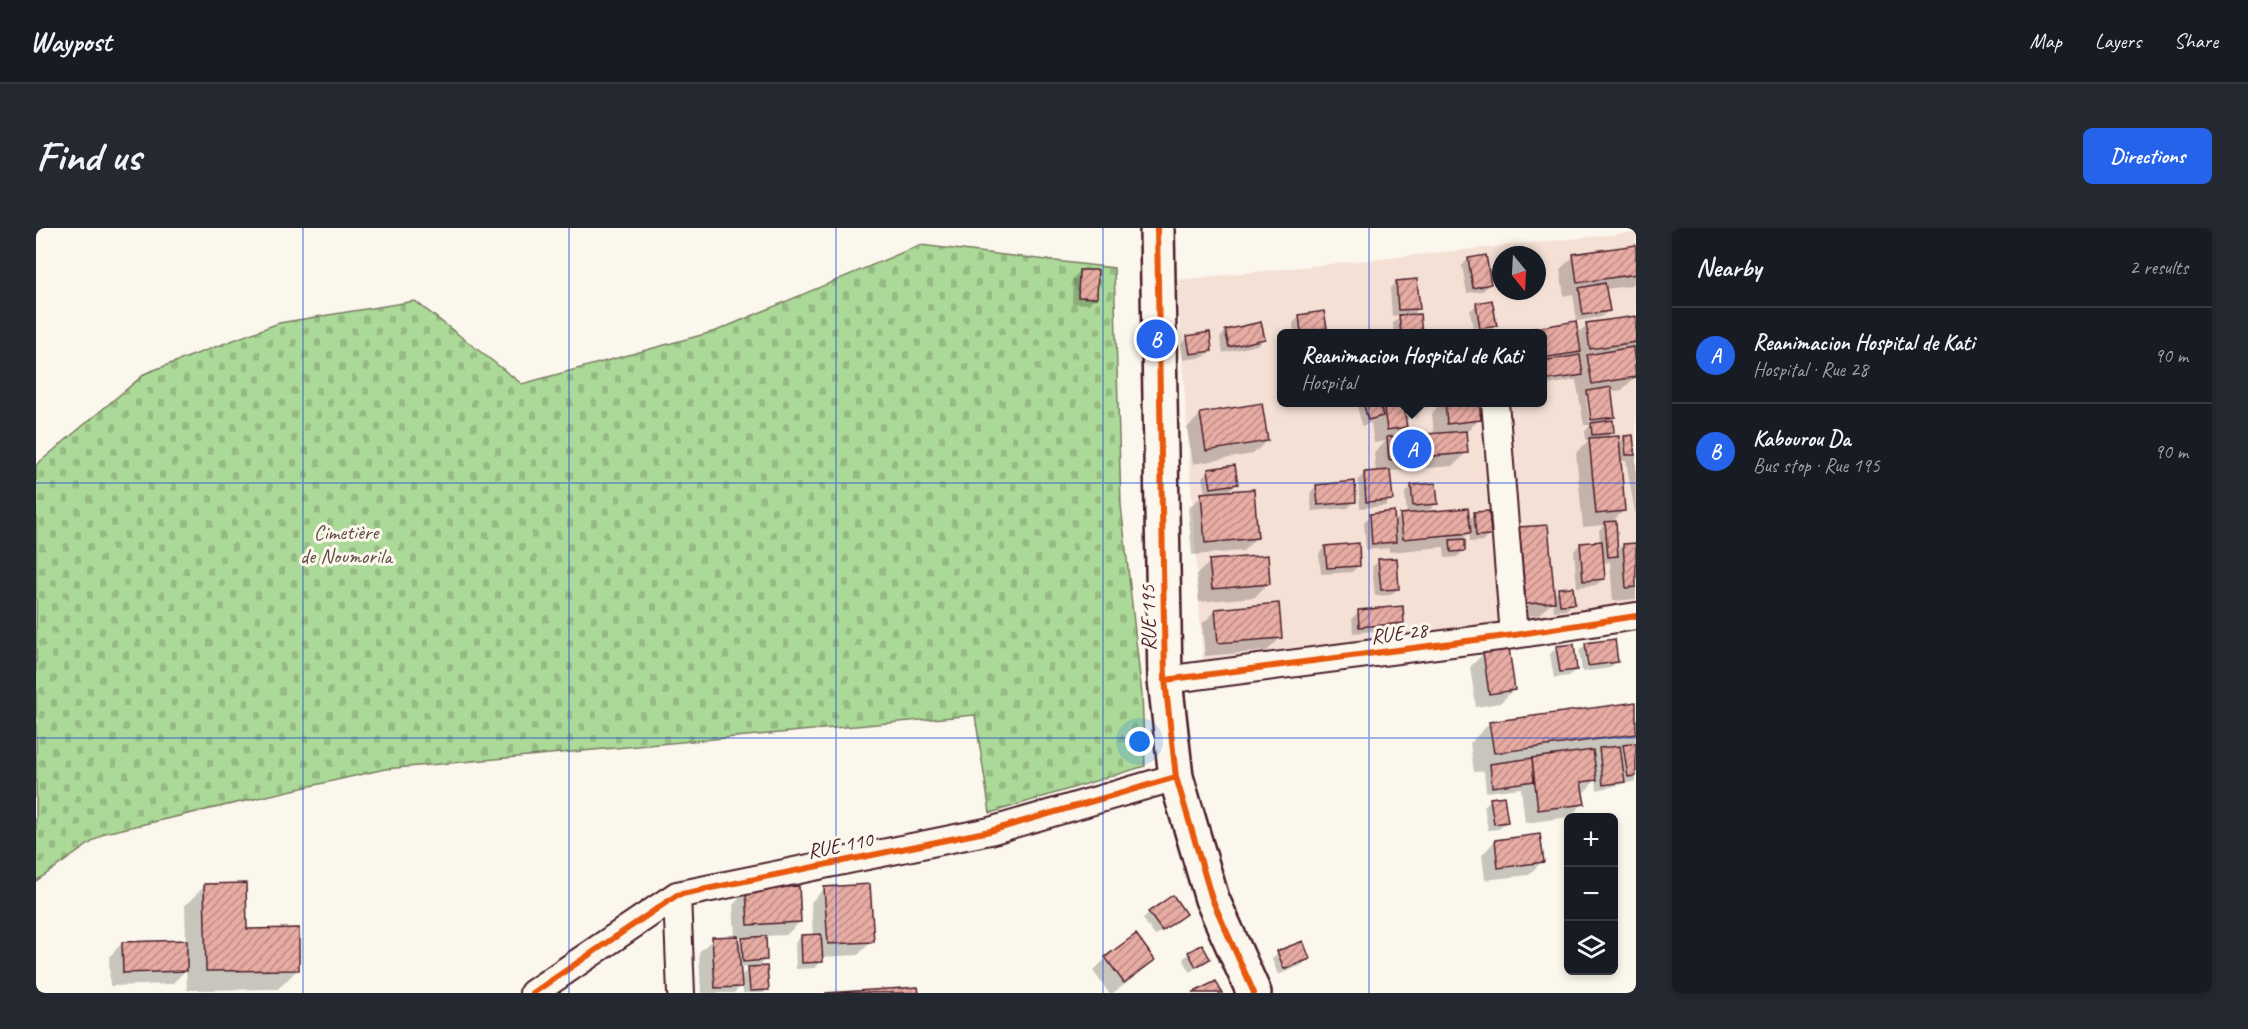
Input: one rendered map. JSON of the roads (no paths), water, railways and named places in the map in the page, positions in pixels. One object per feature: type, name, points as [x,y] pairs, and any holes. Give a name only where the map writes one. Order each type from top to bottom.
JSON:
[{"type":"street","name":"RUE 195","points":[[1157,228],[1165,680],[1176,777],[1212,899],[1254,993]]},
{"type":"street","points":[[1495,407],[1514,635]]},
{"type":"street","name":"RUE 28","points":[[1165,680],[1514,635],[1636,616]]},
{"type":"street","name":"RUE 110","points":[[533,993],[677,895],[990,831],[1176,777]]},
{"type":"street","points":[[677,895],[681,993]]},
{"type":"place","name":"Kabourou Da","points":[[1156,339]]},
{"type":"place","name":"Reanimacion Hospital de Kati","points":[[1412,449]]},
{"type":"park label","name":"Cimetière de Noumorila","points":[[346,544]]}]
